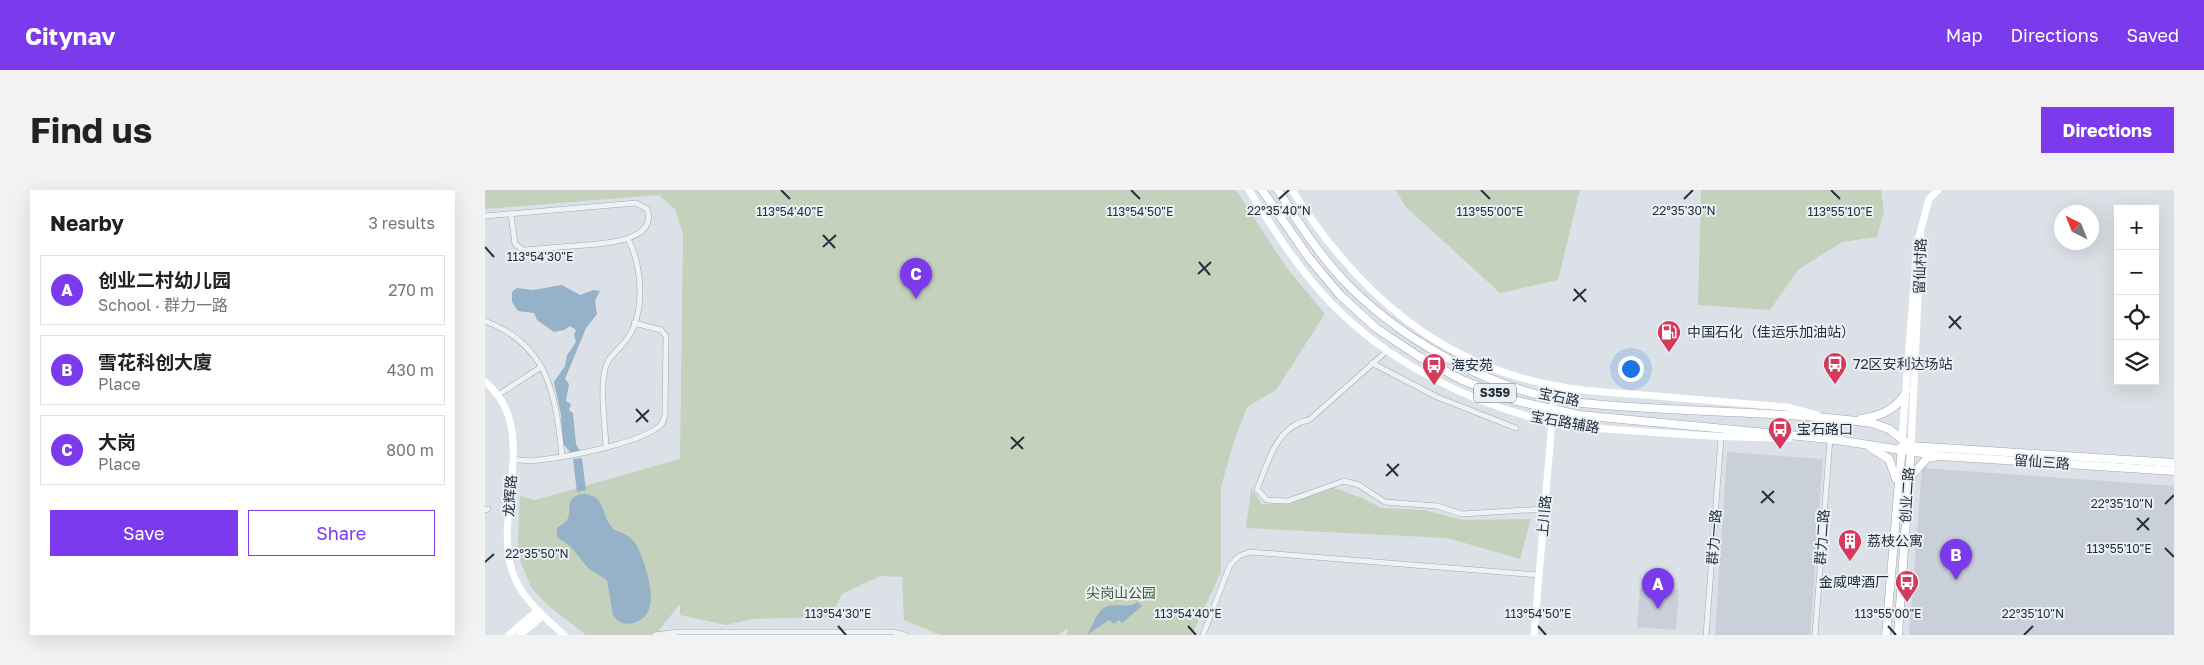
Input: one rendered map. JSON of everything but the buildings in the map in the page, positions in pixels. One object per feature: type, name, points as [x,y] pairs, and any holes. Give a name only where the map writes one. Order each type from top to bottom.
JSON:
[{"type":"main road","name":"宝石路辅路","points":[[1249,190],[1269,223],[1331,303],[1369,337],[1457,391],[1513,412],[1577,427],[1721,438],[1821,438]]},
{"type":"main road","name":"宝石路","points":[[1263,190],[1304,251],[1339,295],[1376,328],[1418,356],[1462,380],[1517,401],[1579,416],[1821,438],[1859,442],[1902,450],[1911,449]]},
{"type":"main road","name":"宝石路","points":[[1278,190],[1319,250],[1349,286],[1384,318],[1468,368],[1521,389],[1554,398],[1591,403],[1827,418],[1884,426],[1902,439],[1911,449]]},
{"type":"main road","points":[[1292,190],[1327,242],[1372,292],[1417,329],[1472,360],[1511,374],[1567,388],[1787,406],[1827,418]]},
{"type":"main road","points":[[1921,231],[1929,199],[1938,190]]},
{"type":"main road","name":"留仙村路","points":[[1902,439],[1917,244],[1921,231]]},
{"type":"main road","name":"留仙村路","points":[[1911,449],[1921,231]]},
{"type":"main road","name":"龙辉路","points":[[485,382],[498,395],[510,416],[513,428],[507,536],[509,560],[516,582],[540,613],[564,635]]},
{"type":"main road","points":[[1848,420],[1886,412],[1901,402],[1907,390]]},
{"type":"main road","name":"上川路","points":[[1534,635],[1554,398]]},
{"type":"main road","name":"创业二路","points":[[1886,635],[1902,439]]},
{"type":"main road","name":"创业二路","points":[[1859,442],[1889,459],[1897,484]]},
{"type":"main road","name":"留仙三路","points":[[1911,449],[1941,456],[2174,471]]},
{"type":"main road","name":"留仙三路","points":[[1911,449],[2174,463]]},
{"type":"main road","name":"创业二路","points":[[1898,635],[1911,449]]},
{"type":"main road","points":[[1909,479],[1927,458],[1941,456]]},
{"type":"main road","points":[[509,635],[540,613]]},
{"type":"main road","points":[[520,635],[540,613]]},
{"type":"street","points":[[485,216],[640,204],[647,209],[647,222],[643,230],[628,239],[611,243],[523,250],[515,244],[511,214]]},
{"type":"street","points":[[606,446],[604,371],[607,362],[627,339],[634,323],[638,304],[639,277],[635,256],[628,239]]},
{"type":"street","points":[[485,321],[510,333],[541,367],[551,386],[556,402],[562,456]]},
{"type":"street","points":[[512,459],[537,461],[562,456],[635,438],[657,428],[665,418],[666,336],[661,330],[634,323]]},
{"type":"street","points":[[1388,350],[1309,420],[1297,423],[1281,435],[1257,488],[1267,500],[1288,501],[1344,481],[1359,485],[1385,502],[1437,506],[1462,514],[1544,509]]},
{"type":"street","points":[[1372,363],[1437,397],[1515,428]]},
{"type":"street","points":[[498,395],[541,367]]},
{"type":"street","name":"群力一路","points":[[1706,635],[1721,438]]},
{"type":"street","name":"群力二路","points":[[1815,635],[1830,439]]},
{"type":"street","points":[[1203,634],[1230,565],[1239,556],[1250,552],[1539,575]]},
{"type":"street","points":[[655,635],[677,632],[893,632],[905,635]]},
{"type":"shaded area","points":[[1727,452],[1823,459],[1810,635],[1715,635]]},
{"type":"shaded area","points":[[1922,468],[2174,486],[2174,635],[1909,635]]},
{"type":"shaded area","points":[[1640,588],[1679,590],[1676,630],[1637,627]]},
{"type":"green space","name":"尖岗山公园","points":[[485,190],[1236,190],[1286,267],[1325,314],[1276,390],[1247,407],[1235,438],[1221,487],[1221,572],[1192,635],[1066,635],[1068,628],[1058,635],[940,635],[904,620],[902,577],[880,576],[842,594],[830,617],[752,619],[726,625],[680,615],[680,604],[655,635],[586,635],[545,603],[531,587],[519,558],[520,496],[535,500],[680,459],[683,235],[675,209],[659,195],[485,209]]},
{"type":"green space","points":[[1396,190],[1580,190],[1558,280],[1500,293],[1405,206]]},
{"type":"green space","points":[[1701,190],[1881,190],[1884,212],[1877,237],[1842,242],[1799,269],[1770,310],[1698,305]]},
{"type":"green space","points":[[1332,487],[1362,498],[1381,508],[1423,510],[1463,520],[1531,519],[1520,559],[1447,538],[1246,528],[1251,488],[1262,504],[1289,504]]},
{"type":"water","points":[[562,285],[580,295],[593,290],[600,291],[595,301],[597,314],[586,328],[565,379],[569,384],[566,401],[571,404],[569,410],[573,413],[576,444],[580,451],[571,453],[563,444],[561,415],[554,382],[565,366],[567,355],[576,342],[574,335],[576,330],[570,326],[564,330],[554,332],[537,320],[534,313],[518,311],[512,302],[512,292],[517,288],[533,290]]},
{"type":"water","points":[[582,458],[586,490],[577,492],[573,459]]},
{"type":"water","points":[[582,494],[589,495],[598,500],[612,527],[632,539],[640,553],[649,580],[651,598],[649,609],[643,618],[638,621],[627,624],[617,620],[613,615],[607,580],[589,569],[570,546],[557,537],[557,528],[565,523],[568,518],[571,500]]},
{"type":"water","points":[[1138,602],[1142,606],[1122,623],[1119,620],[1114,624],[1109,620],[1087,635],[1102,609]]},
{"type":"place","name":"大岗","points":[[916,299]]},
{"type":"place","name":"中国石化（佳运乐加油站）","points":[[1669,353]]},
{"type":"place","name":"72区安利达场站","points":[[1835,385]]},
{"type":"place","name":"海安苑","points":[[1434,386]]},
{"type":"place","name":"宝石路口","points":[[1780,450]]},
{"type":"place","name":"荔枝公寓","points":[[1850,562]]},
{"type":"place","name":"雪花科创大廈","points":[[1956,580]]},
{"type":"place","name":"金威啤酒厂","points":[[1907,603]]},
{"type":"place","name":"创业二村幼儿园","points":[[1658,609]]}]
